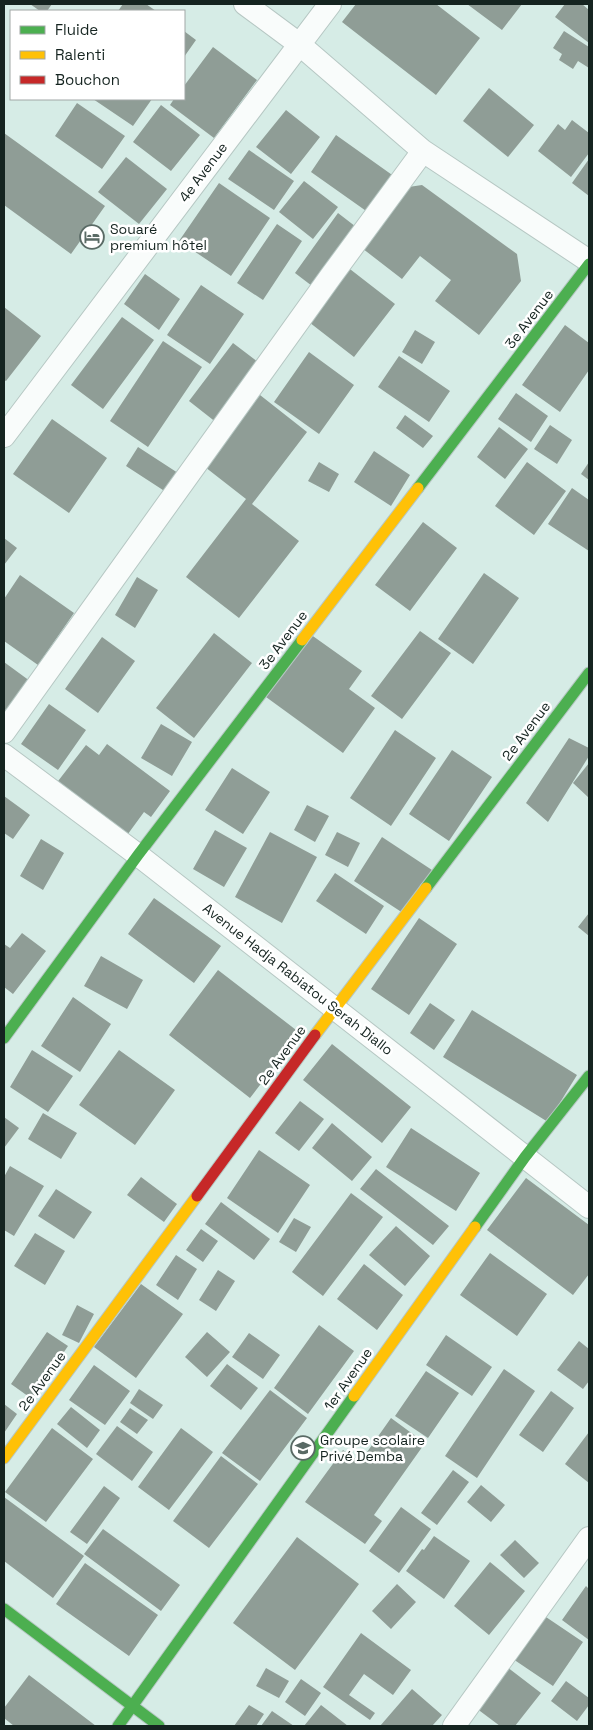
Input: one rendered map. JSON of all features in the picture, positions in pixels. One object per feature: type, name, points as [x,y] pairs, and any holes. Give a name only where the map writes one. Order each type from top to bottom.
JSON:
[{"type":"street","points":[[245,4],[299,44],[423,151],[589,262]]},
{"type":"street","name":"4e Avenue","points":[[4,436],[330,4]]},
{"type":"street","points":[[4,732],[325,284],[423,151]]},
{"type":"street","name":"3e Avenue","points":[[4,1038],[138,855],[589,262]]},
{"type":"street","name":"2e Avenue","points":[[4,1458],[335,1008],[589,673]]},
{"type":"street","name":"Avenue Hadja Rabiatou Serah Diallo","points":[[4,755],[138,855],[589,1207]]},
{"type":"street","name":"1er Avenue","points":[[118,1726],[525,1157],[589,1076]]},
{"type":"street","points":[[454,1726],[589,1538]]},
{"type":"street","points":[[4,1609],[159,1726]]},
{"type":"building","points":[[30,4],[52,4],[48,10],[39,10]]},
{"type":"building","points":[[123,4],[146,4],[155,10],[119,10]]},
{"type":"building","points":[[356,4],[436,4],[480,38],[436,95],[342,22]]},
{"type":"building","points":[[467,4],[522,4],[502,30]]},
{"type":"building","points":[[565,4],[582,4],[589,10],[589,43],[555,17]]},
{"type":"building","points":[[564,31],[589,47],[589,68],[578,61],[573,69],[559,60],[562,54],[553,48]]},
{"type":"building","points":[[185,32],[196,40],[185,56]]},
{"type":"building","points":[[213,47],[257,80],[214,138],[170,105],[173,100],[185,100],[185,85]]},
{"type":"building","points":[[489,88],[534,125],[508,157],[463,121]]},
{"type":"building","points":[[94,100],[151,100],[133,126]]},
{"type":"building","points":[[77,103],[125,136],[102,169],[55,136]]},
{"type":"building","points":[[161,105],[200,135],[171,171],[133,142]]},
{"type":"building","points":[[286,110],[320,137],[291,174],[256,147]]},
{"type":"building","points":[[572,120],[589,133],[589,153],[571,177],[538,151],[558,124],[565,130]]},
{"type":"building","points":[[4,133],[105,206],[71,254],[4,205]]},
{"type":"building","points":[[336,135],[395,177],[369,213],[311,172]]},
{"type":"building","points":[[249,150],[294,181],[274,210],[228,179]]},
{"type":"building","points":[[126,157],[167,189],[139,224],[98,192]]},
{"type":"building","points":[[589,159],[589,196],[572,183]]},
{"type":"building","points":[[304,181],[338,207],[313,239],[279,212]]},
{"type":"building","points":[[219,183],[270,218],[231,276],[179,241]]},
{"type":"building","points":[[422,185],[517,254],[521,281],[479,335],[435,301],[451,280],[420,256],[402,279],[358,245],[402,188]]},
{"type":"building","points":[[338,213],[360,230],[316,289],[295,273]]},
{"type":"building","points":[[277,224],[302,241],[263,300],[237,283]]},
{"type":"building","points":[[346,266],[395,304],[354,357],[305,319]]},
{"type":"building","points":[[145,274],[180,299],[159,330],[124,304]]},
{"type":"building","points":[[201,285],[244,314],[210,364],[167,335]]},
{"type":"building","points":[[4,307],[41,336],[6,381],[4,380]]},
{"type":"building","points":[[122,317],[154,340],[103,409],[71,385]]},
{"type":"building","points":[[565,325],[589,343],[589,370],[560,412],[522,385]]},
{"type":"building","points":[[415,330],[435,342],[422,364],[402,352]]},
{"type":"building","points":[[163,341],[202,367],[148,447],[110,421]]},
{"type":"building","points":[[233,343],[262,365],[217,423],[189,401]]},
{"type":"building","points":[[309,352],[354,385],[319,434],[274,402]]},
{"type":"building","points":[[399,356],[450,391],[429,422],[378,387]]},
{"type":"building","points":[[516,393],[548,416],[531,442],[498,419]]},
{"type":"building","points":[[260,395],[307,432],[252,504],[299,541],[239,618],[186,577],[246,499],[205,467]]},
{"type":"building","points":[[405,415],[433,436],[423,448],[396,428]]},
{"type":"building","points":[[52,419],[107,458],[69,513],[13,474]]},
{"type":"building","points":[[550,425],[572,440],[557,464],[534,449]]},
{"type":"building","points":[[499,427],[528,449],[505,479],[477,457]]},
{"type":"building","points":[[138,447],[178,473],[166,492],[126,466]]},
{"type":"building","points":[[374,451],[410,475],[391,506],[354,482]]},
{"type":"building","points":[[319,462],[339,474],[329,492],[308,481]]},
{"type":"building","points":[[527,462],[566,491],[534,535],[495,506]]},
{"type":"building","points":[[589,462],[589,480],[581,474]]},
{"type":"building","points":[[572,488],[589,500],[589,551],[548,524]]},
{"type":"building","points":[[423,522],[457,548],[410,611],[375,585]]},
{"type":"building","points":[[4,538],[17,548],[4,565]]},
{"type":"building","points":[[484,573],[519,598],[473,664],[438,639]]},
{"type":"building","points":[[20,575],[74,613],[38,665],[4,641],[4,599]]},
{"type":"building","points":[[137,577],[158,590],[135,628],[115,615]]},
{"type":"building","points":[[420,631],[451,653],[402,719],[371,696]]},
{"type":"building","points":[[214,633],[252,663],[194,738],[156,708]]},
{"type":"building","points":[[310,634],[362,671],[349,689],[375,708],[343,753],[266,697]]},
{"type":"building","points":[[102,637],[135,661],[98,713],[65,689]]},
{"type":"building","points":[[4,662],[34,684],[4,726]]},
{"type":"building","points":[[49,704],[86,730],[58,770],[21,744]]},
{"type":"building","points":[[161,724],[192,742],[172,776],[141,758]]},
{"type":"building","points":[[395,730],[436,758],[391,826],[350,798]]},
{"type":"building","points":[[569,738],[589,748],[589,756],[548,822],[526,803]]},
{"type":"building","points":[[107,744],[170,791],[151,817],[144,812],[125,838],[55,785],[86,745],[99,755]]},
{"type":"building","points":[[452,750],[492,777],[449,841],[409,814]]},
{"type":"building","points":[[589,763],[589,798],[573,783]]},
{"type":"building","points":[[232,768],[270,792],[243,834],[205,810]]},
{"type":"building","points":[[4,796],[30,815],[13,839],[4,833]]},
{"type":"building","points":[[307,805],[329,816],[315,842],[294,830]]},
{"type":"building","points":[[215,830],[247,848],[224,887],[193,869]]},
{"type":"building","points":[[270,832],[317,857],[282,923],[235,897]]},
{"type":"building","points":[[337,832],[360,843],[348,867],[325,855]]},
{"type":"building","points":[[382,837],[432,870],[403,913],[354,881]]},
{"type":"building","points":[[41,839],[64,853],[43,890],[20,876]]},
{"type":"building","points":[[335,873],[384,906],[366,934],[316,901]]},
{"type":"building","points":[[154,898],[221,946],[194,983],[128,934]]},
{"type":"building","points":[[589,913],[589,936],[578,927]]},
{"type":"building","points":[[419,918],[457,944],[409,1015],[371,989]]},
{"type":"building","points":[[22,933],[46,951],[13,994],[4,987],[4,944],[10,948]]},
{"type":"building","points":[[101,956],[143,980],[127,1009],[84,986]]},
{"type":"building","points":[[218,970],[300,1033],[250,1098],[169,1035]]},
{"type":"building","points":[[73,997],[111,1024],[80,1072],[41,1046]]},
{"type":"building","points":[[430,1003],[455,1020],[434,1050],[410,1033]]},
{"type":"building","points":[[472,1010],[577,1075],[548,1122],[443,1057]]},
{"type":"building","points":[[332,1044],[411,1107],[382,1143],[303,1080]]},
{"type":"building","points":[[32,1050],[73,1076],[48,1112],[10,1087]]},
{"type":"building","points":[[119,1050],[175,1090],[135,1145],[79,1105]]},
{"type":"building","points":[[300,1101],[324,1119],[299,1151],[275,1133]]},
{"type":"building","points":[[43,1113],[77,1133],[61,1159],[28,1139]]},
{"type":"building","points":[[4,1117],[19,1128],[4,1148]]},
{"type":"building","points":[[332,1123],[372,1157],[352,1181],[312,1148]]},
{"type":"building","points":[[411,1128],[480,1173],[456,1211],[386,1167]]},
{"type":"building","points":[[259,1150],[310,1185],[278,1233],[227,1198]]},
{"type":"building","points":[[10,1166],[44,1186],[14,1236],[4,1230],[4,1177]]},
{"type":"building","points":[[376,1169],[449,1226],[433,1245],[360,1189]]},
{"type":"building","points":[[141,1177],[177,1204],[164,1222],[127,1195]]},
{"type":"building","points":[[526,1178],[589,1225],[589,1274],[573,1295],[487,1230]]},
{"type":"building","points":[[56,1189],[92,1212],[74,1239],[38,1216]]},
{"type":"building","points":[[351,1193],[383,1217],[323,1296],[292,1272]]},
{"type":"building","points":[[221,1202],[270,1239],[254,1260],[205,1224]]},
{"type":"building","points":[[294,1218],[311,1227],[296,1252],[279,1242]]},
{"type":"building","points":[[396,1226],[430,1256],[405,1286],[369,1255]]},
{"type":"building","points":[[201,1229],[218,1241],[203,1262],[186,1250]]},
{"type":"building","points":[[35,1233],[65,1251],[45,1285],[14,1266]]},
{"type":"building","points":[[490,1253],[547,1294],[517,1336],[460,1295]]},
{"type":"building","points":[[176,1255],[197,1269],[178,1300],[156,1285]]},
{"type":"building","points":[[364,1264],[403,1295],[377,1330],[337,1299]]},
{"type":"building","points":[[218,1270],[235,1281],[216,1311],[199,1300]]},
{"type":"building","points":[[141,1284],[183,1314],[136,1378],[94,1347]]},
{"type":"building","points":[[77,1305],[94,1314],[79,1343],[62,1335]]},
{"type":"building","points":[[319,1325],[354,1351],[308,1414],[274,1388]]},
{"type":"building","points":[[47,1332],[68,1346],[32,1399],[11,1384]]},
{"type":"building","points":[[207,1332],[230,1352],[207,1377],[185,1357]]},
{"type":"building","points":[[249,1333],[280,1355],[263,1379],[232,1357]]},
{"type":"building","points":[[446,1335],[492,1367],[472,1396],[426,1365]]},
{"type":"building","points":[[579,1341],[589,1349],[589,1381],[583,1389],[557,1370]]},
{"type":"building","points":[[227,1364],[258,1388],[241,1410],[210,1386]]},
{"type":"building","points":[[94,1365],[130,1391],[105,1425],[69,1400]]},
{"type":"building","points":[[504,1369],[535,1391],[477,1478],[445,1456]]},
{"type":"building","points":[[426,1371],[459,1393],[428,1438],[395,1416]]},
{"type":"building","points":[[139,1389],[163,1405],[153,1419],[130,1403]]},
{"type":"building","points":[[270,1390],[307,1418],[260,1481],[222,1453]]},
{"type":"building","points":[[551,1391],[574,1408],[543,1452],[519,1435]]},
{"type":"building","points":[[4,1404],[17,1414],[4,1433]]},
{"type":"building","points":[[71,1407],[100,1430],[87,1448],[57,1424]]},
{"type":"building","points":[[130,1408],[148,1420],[137,1434],[120,1422]]},
{"type":"building","points":[[391,1418],[425,1443],[374,1515],[382,1521],[365,1544],[305,1502],[343,1450],[360,1462]]},
{"type":"building","points":[[117,1426],[153,1452],[132,1481],[96,1454]]},
{"type":"building","points":[[52,1428],[93,1459],[46,1522],[5,1492]]},
{"type":"building","points":[[181,1428],[213,1452],[169,1510],[138,1487]]},
{"type":"building","points":[[589,1432],[589,1483],[565,1464]]},
{"type":"building","points":[[221,1456],[258,1484],[209,1548],[173,1521]]},
{"type":"building","points":[[453,1470],[469,1482],[437,1525],[421,1513]]},
{"type":"building","points":[[481,1485],[505,1505],[491,1522],[467,1502]]},
{"type":"building","points":[[104,1486],[120,1498],[87,1544],[70,1532]]},
{"type":"building","points":[[4,1497],[84,1556],[53,1598],[4,1561]]},
{"type":"building","points":[[401,1507],[431,1529],[399,1573],[369,1551]]},
{"type":"building","points":[[103,1529],[180,1585],[161,1611],[84,1554]]},
{"type":"building","points":[[434,1536],[470,1561],[444,1599],[406,1571]]},
{"type":"building","points":[[297,1537],[359,1584],[295,1670],[233,1623]]},
{"type":"building","points":[[515,1540],[539,1563],[524,1578],[500,1555]]},
{"type":"building","points":[[490,1562],[525,1591],[489,1635],[454,1606]]},
{"type":"building","points":[[85,1563],[158,1615],[129,1656],[56,1604]]},
{"type":"building","points":[[397,1584],[416,1602],[391,1629],[372,1611]]},
{"type":"building","points":[[586,1586],[589,1589],[589,1640],[562,1620]]},
{"type":"building","points":[[543,1615],[583,1642],[553,1686],[513,1659]]},
{"type":"building","points":[[361,1633],[411,1670],[393,1695],[364,1674],[349,1695],[375,1713],[370,1720],[323,1687]]},
{"type":"building","points":[[507,1667],[541,1693],[515,1726],[500,1726],[476,1708]]},
{"type":"building","points":[[266,1668],[289,1681],[279,1698],[256,1686]]},
{"type":"building","points":[[29,1675],[96,1726],[14,1726],[4,1718],[4,1708]]},
{"type":"building","points":[[301,1679],[321,1693],[305,1716],[285,1702]]},
{"type":"building","points":[[566,1681],[589,1698],[589,1705],[577,1721],[551,1701]]},
{"type":"building","points":[[412,1689],[442,1715],[432,1726],[380,1726]]},
{"type":"building","points":[[249,1705],[264,1714],[256,1726],[234,1726]]},
{"type":"building","points":[[321,1705],[348,1726],[304,1726]]},
{"type":"building","points":[[272,1711],[294,1726],[261,1726]]},
{"type":"traffic: fast","points":[[418,488],[589,264]]},
{"type":"traffic: fast","points":[[4,1038],[138,855],[302,640]]},
{"type":"traffic: fast","points":[[426,888],[589,673]]},
{"type":"traffic: fast","points":[[475,1227],[525,1157],[589,1076]]},
{"type":"traffic: fast","points":[[118,1726],[354,1396]]},
{"type":"traffic: fast","points":[[4,1609],[159,1726]]},
{"type":"traffic: slow","points":[[302,640],[418,488]]},
{"type":"traffic: slow","points":[[315,1035],[426,888]]},
{"type":"traffic: slow","points":[[4,1458],[197,1196]]},
{"type":"traffic: slow","points":[[354,1396],[475,1227]]},
{"type":"traffic: jam","points":[[197,1196],[315,1035]]},
{"type":"place","name":"Souaré premium hôtel","points":[[92,237]]},
{"type":"place","name":"Groupe scolaire Privé Demba","points":[[303,1448]]}]
